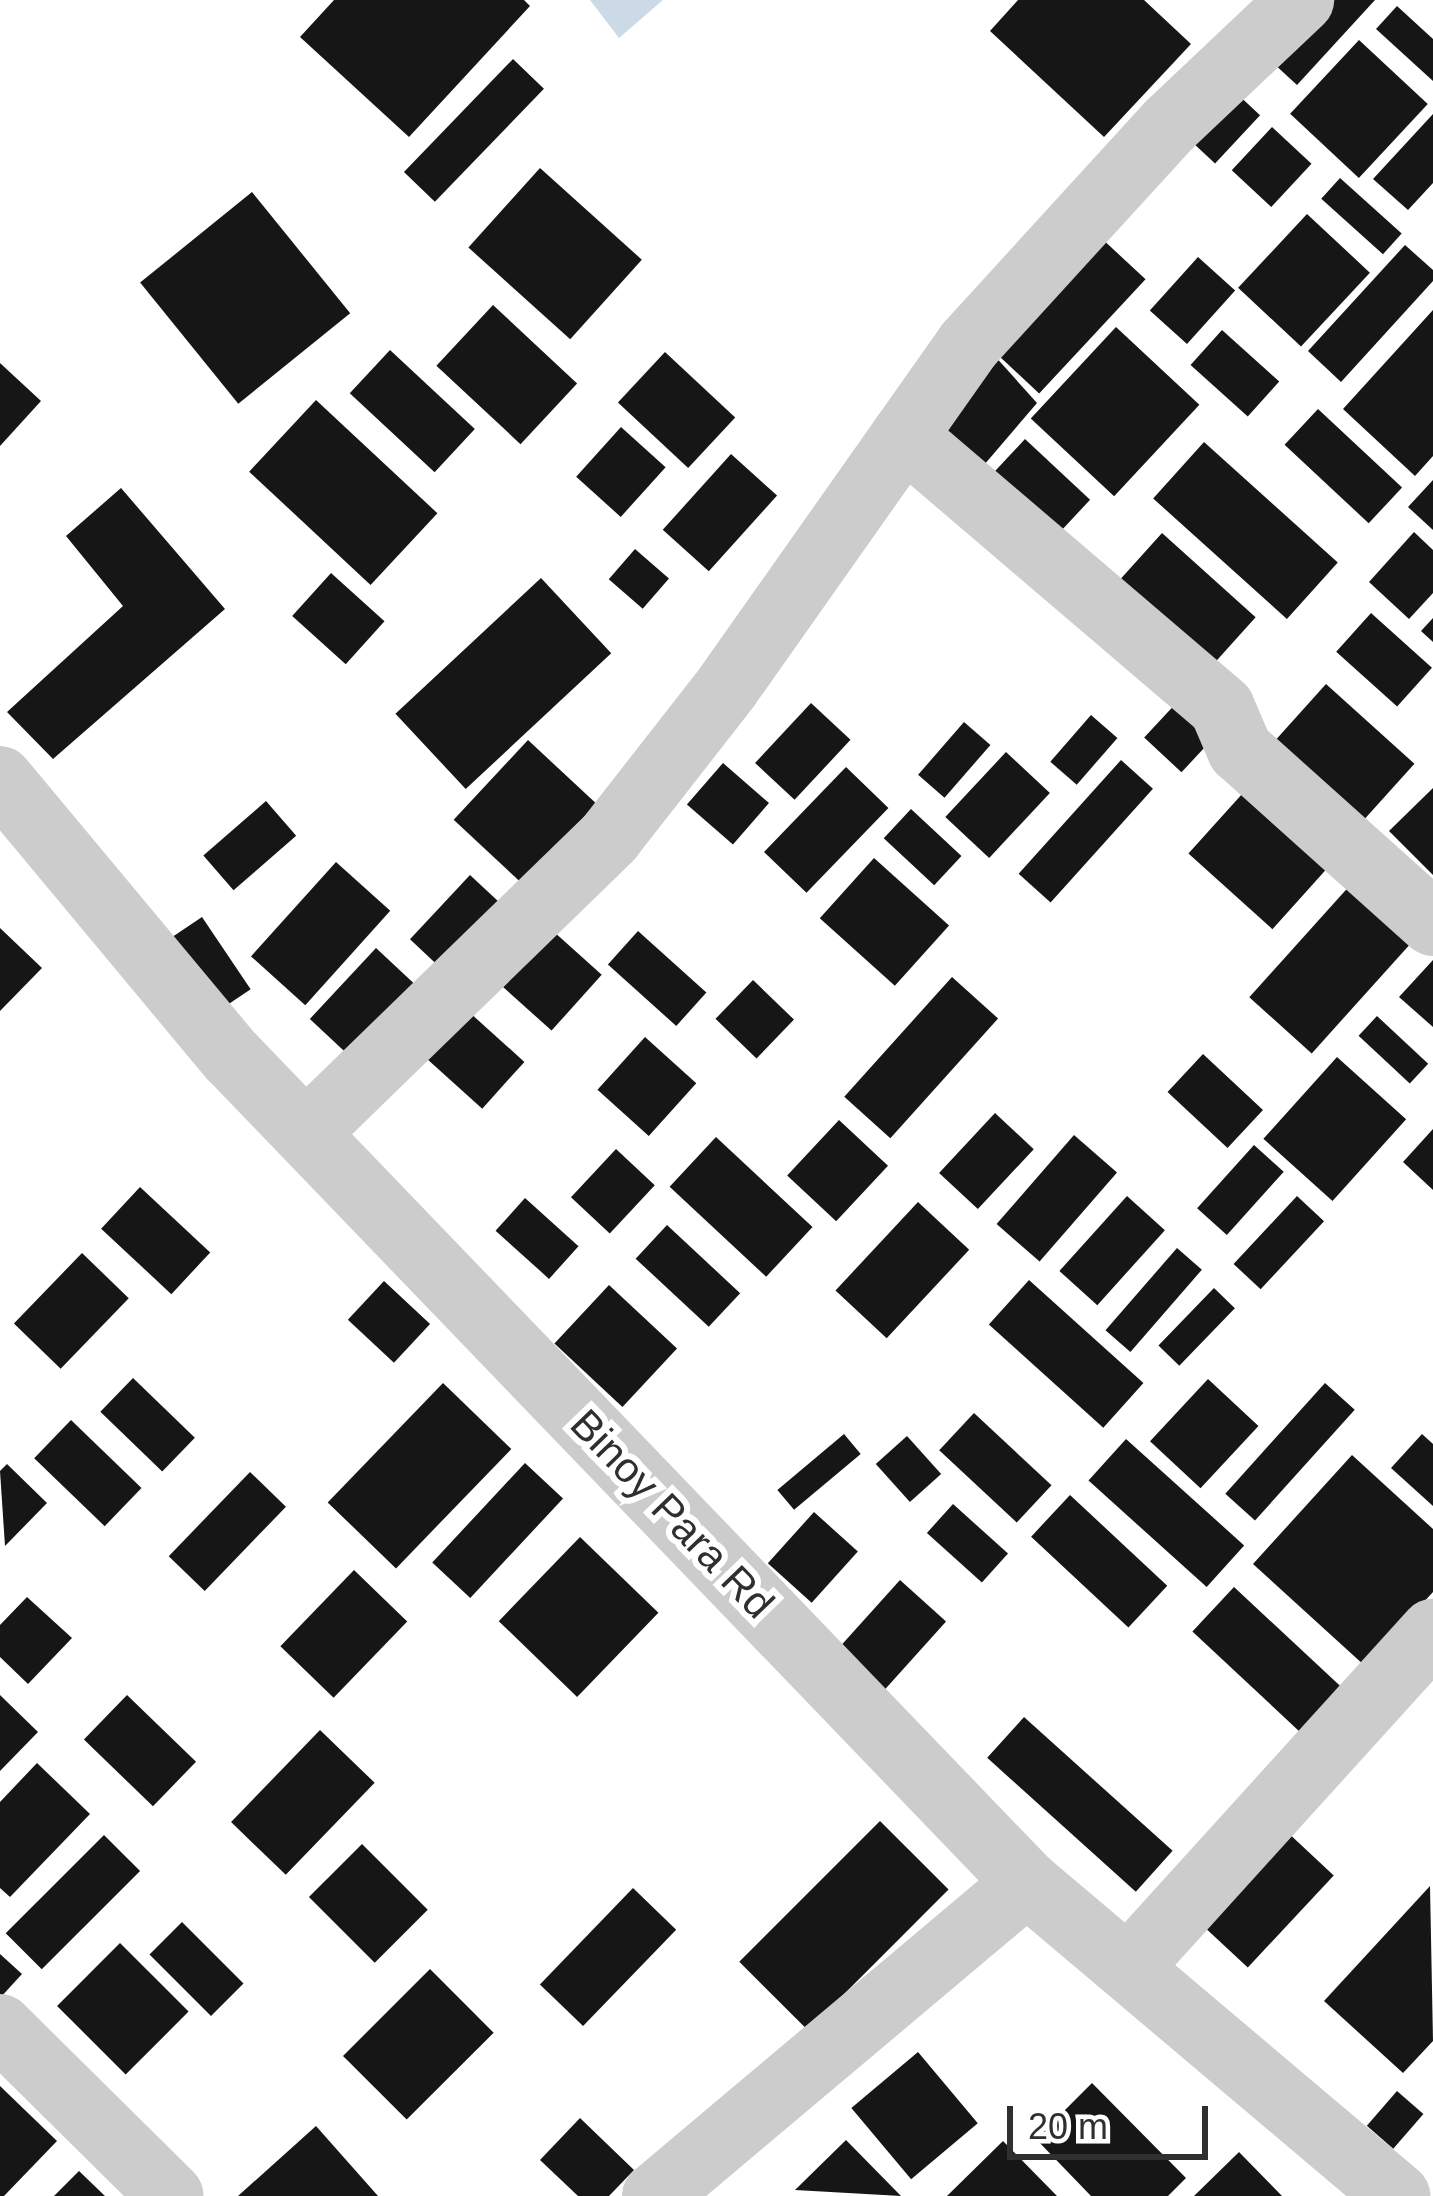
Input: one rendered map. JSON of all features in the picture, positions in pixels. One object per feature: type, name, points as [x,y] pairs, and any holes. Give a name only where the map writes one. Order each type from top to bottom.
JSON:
[{"type":"street","points":[[306,1133],[610,837],[969,344],[1169,125],[1300,0]]},
{"type":"street","points":[[904,436],[1222,708],[1240,750],[1433,923]]},
{"type":"street","name":"Binoy Para Rd","points":[[0,779],[306,1133],[1027,1883],[1397,2196]]},
{"type":"street","points":[[1128,1968],[1433,1632]]},
{"type":"street","points":[[655,2196],[1027,1883]]},
{"type":"street","points":[[0,2026],[171,2196]]},
{"type":"water","points":[[590,0],[663,0],[619,38]]},
{"type":"building","points":[[334,0],[524,0],[530,6],[409,137],[300,37]]},
{"type":"building","points":[[1018,0],[1144,0],[1191,44],[1104,137],[990,31]]},
{"type":"building","points":[[1329,0],[1375,0],[1297,85],[1272,62]]},
{"type":"building","points":[[1397,6],[1433,39],[1433,81],[1376,29]]},
{"type":"building","points":[[1359,40],[1428,104],[1359,178],[1290,114]]},
{"type":"building","points":[[513,59],[544,89],[435,202],[404,172]]},
{"type":"building","points":[[1233,90],[1260,115],[1215,164],[1188,138]]},
{"type":"building","points":[[1433,114],[1433,183],[1408,210],[1373,179]]},
{"type":"building","points":[[1272,127],[1311,164],[1271,207],[1232,170]]},
{"type":"building","points":[[540,168],[642,260],[570,339],[468,248]]},
{"type":"building","points":[[1340,178],[1402,234],[1383,254],[1321,199]]},
{"type":"building","points":[[252,192],[350,313],[238,404],[140,283]]},
{"type":"building","points":[[1307,214],[1370,273],[1301,347],[1238,288]]},
{"type":"building","points":[[1098,235],[1146,279],[1039,393],[992,349]]},
{"type":"building","points":[[1405,245],[1433,270],[1433,281],[1341,382],[1308,351]]},
{"type":"building","points":[[1198,257],[1235,290],[1187,344],[1150,311]]},
{"type":"building","points":[[493,305],[577,383],[520,444],[436,366]]},
{"type":"building","points":[[1433,310],[1433,456],[1415,476],[1343,409]]},
{"type":"building","points":[[966,324],[1037,403],[984,465],[904,396]]},
{"type":"building","points":[[1116,327],[1199,405],[1114,496],[1031,418]]},
{"type":"building","points":[[1222,330],[1279,382],[1248,416],[1191,365]]},
{"type":"building","points":[[390,350],[475,429],[435,472],[350,393]]},
{"type":"building","points":[[665,352],[735,417],[688,468],[618,402]]},
{"type":"building","points":[[0,363],[41,401],[0,446]]},
{"type":"building","points":[[316,400],[437,513],[371,585],[249,472]]},
{"type":"building","points":[[1318,409],[1402,487],[1369,523],[1285,445]]},
{"type":"building","points":[[621,427],[666,467],[621,517],[576,477]]},
{"type":"building","points":[[1025,439],[1090,500],[1046,547],[981,487]]},
{"type":"building","points":[[1204,442],[1338,562],[1287,619],[1153,498]]},
{"type":"building","points":[[731,454],[777,495],[709,571],[663,530]]},
{"type":"building","points":[[1433,480],[1433,530],[1408,507]]},
{"type":"building","points":[[121,488],[225,609],[53,759],[7,712],[123,606],[66,536]]},
{"type":"building","points":[[1414,532],[1433,550],[1433,593],[1409,619],[1369,582]]},
{"type":"building","points":[[1162,533],[1256,617],[1207,672],[1113,587]]},
{"type":"building","points":[[635,549],[669,579],[643,609],[609,579]]},
{"type":"building","points":[[331,573],[385,621],[346,664],[292,616]]},
{"type":"building","points":[[541,578],[611,653],[466,789],[395,714]]},
{"type":"building","points":[[1371,613],[1432,668],[1397,707],[1336,652]]},
{"type":"building","points":[[1433,618],[1433,642],[1421,631]]},
{"type":"building","points":[[1326,684],[1414,764],[1352,833],[1263,754]]},
{"type":"building","points":[[1181,698],[1218,733],[1181,772],[1144,737]]},
{"type":"building","points":[[811,703],[850,740],[795,800],[755,763]]},
{"type":"building","points":[[1091,715],[1117,738],[1077,785],[1050,762]]},
{"type":"building","points":[[964,722],[990,745],[944,798],[918,775]]},
{"type":"building","points":[[528,740],[605,812],[530,891],[454,820]]},
{"type":"building","points":[[1006,752],[1050,793],[989,858],[945,817]]},
{"type":"building","points":[[1121,760],[1153,789],[1051,902],[1019,874]]},
{"type":"building","points":[[723,763],[769,803],[733,845],[687,805]]},
{"type":"building","points":[[846,767],[888,808],[806,893],[764,852]]},
{"type":"building","points":[[1252,783],[1336,859],[1272,929],[1188,854]]},
{"type":"building","points":[[1433,788],[1433,875],[1389,831]]},
{"type":"building","points":[[266,801],[296,836],[234,890],[203,855]]},
{"type":"building","points":[[911,809],[961,856],[934,885],[884,838]]},
{"type":"building","points":[[874,858],[949,926],[895,986],[820,918]]},
{"type":"building","points":[[336,862],[390,911],[305,1005],[251,956]]},
{"type":"building","points":[[470,875],[507,910],[447,974],[410,939]]},
{"type":"building","points":[[1353,882],[1415,938],[1312,1053],[1249,997]]},
{"type":"building","points":[[202,917],[251,989],[214,1014],[166,942]]},
{"type":"building","points":[[543,922],[602,975],[552,1031],[493,978]]},
{"type":"building","points":[[0,928],[42,968],[0,1011]]},
{"type":"building","points":[[638,931],[706,993],[676,1026],[608,964]]},
{"type":"building","points":[[376,948],[425,994],[359,1065],[310,1019]]},
{"type":"building","points":[[1433,960],[1433,1027],[1399,997]]},
{"type":"building","points":[[952,977],[998,1018],[890,1138],[844,1097]]},
{"type":"building","points":[[753,980],[794,1020],[756,1058],[715,1019]]},
{"type":"building","points":[[459,1003],[524,1062],[482,1109],[417,1050]]},
{"type":"building","points":[[1377,1016],[1428,1064],[1410,1083],[1359,1036]]},
{"type":"building","points":[[645,1037],[696,1083],[649,1136],[597,1090]]},
{"type":"building","points":[[1203,1054],[1263,1110],[1228,1148],[1168,1092]]},
{"type":"building","points":[[1337,1057],[1406,1119],[1333,1201],[1263,1139]]},
{"type":"building","points":[[995,1113],[1034,1149],[978,1209],[939,1173]]},
{"type":"building","points":[[839,1120],[888,1166],[836,1221],[787,1176]]},
{"type":"building","points":[[1433,1129],[1433,1190],[1403,1162]]},
{"type":"building","points":[[1074,1135],[1117,1172],[1040,1261],[997,1224]]},
{"type":"building","points":[[716,1137],[813,1227],[766,1277],[670,1187]]},
{"type":"building","points":[[1254,1145],[1284,1172],[1227,1235],[1197,1208]]},
{"type":"building","points":[[616,1149],[655,1185],[610,1233],[571,1197]]},
{"type":"building","points":[[140,1187],[210,1252],[171,1294],[101,1229]]},
{"type":"building","points":[[1127,1196],[1165,1230],[1097,1305],[1059,1271]]},
{"type":"building","points":[[1297,1196],[1324,1221],[1261,1289],[1234,1264]]},
{"type":"building","points":[[525,1198],[579,1246],[549,1279],[496,1231]]},
{"type":"building","points":[[918,1202],[969,1250],[887,1338],[835,1290]]},
{"type":"building","points":[[667,1225],[740,1293],[709,1327],[636,1259]]},
{"type":"building","points":[[1177,1248],[1202,1270],[1130,1352],[1105,1330]]},
{"type":"building","points":[[82,1253],[129,1298],[61,1369],[14,1323]]},
{"type":"building","points":[[1029,1280],[1143,1383],[1103,1428],[989,1325]]},
{"type":"building","points":[[384,1281],[430,1324],[394,1363],[348,1320]]},
{"type":"building","points":[[609,1285],[677,1348],[622,1407],[554,1344]]},
{"type":"building","points":[[1214,1288],[1235,1308],[1179,1366],[1158,1346]]},
{"type":"building","points":[[133,1378],[195,1438],[162,1472],[100,1412]]},
{"type":"building","points":[[1208,1379],[1258,1426],[1200,1488],[1150,1441]]},
{"type":"building","points":[[443,1383],[511,1449],[396,1568],[328,1502]]},
{"type":"building","points":[[1325,1383],[1355,1410],[1255,1520],[1225,1494]]},
{"type":"building","points":[[974,1413],[1052,1485],[1017,1523],[939,1450]]},
{"type":"building","points":[[71,1420],[141,1488],[105,1526],[34,1458]]},
{"type":"building","points":[[844,1434],[861,1454],[794,1510],[777,1490]]},
{"type":"building","points":[[1422,1434],[1433,1444],[1433,1506],[1391,1468]]},
{"type":"building","points":[[907,1436],[941,1474],[910,1502],[876,1464]]},
{"type":"building","points":[[1126,1439],[1244,1545],[1207,1587],[1089,1481]]},
{"type":"building","points":[[1352,1455],[1433,1529],[1433,1592],[1365,1666],[1253,1564]]},
{"type":"building","points":[[525,1463],[563,1498],[470,1598],[432,1562]]},
{"type":"building","points":[[7,1464],[47,1503],[5,1546],[0,1471]]},
{"type":"building","points":[[250,1472],[286,1507],[205,1591],[169,1556]]},
{"type":"building","points":[[1070,1495],[1167,1586],[1128,1627],[1031,1537]]},
{"type":"building","points":[[953,1504],[1008,1554],[982,1582],[927,1533]]},
{"type":"building","points":[[814,1512],[858,1551],[812,1603],[768,1563]]},
{"type":"building","points":[[580,1537],[658,1613],[577,1697],[499,1621]]},
{"type":"building","points":[[354,1570],[407,1621],[334,1698],[280,1646]]},
{"type":"building","points":[[900,1580],[946,1621],[872,1703],[826,1662]]},
{"type":"building","points":[[1234,1587],[1349,1694],[1307,1739],[1192,1632]]},
{"type":"building","points":[[27,1597],[72,1638],[28,1684],[0,1657],[0,1625]]},
{"type":"building","points":[[0,1695],[38,1732],[0,1771]]},
{"type":"building","points":[[127,1695],[196,1762],[153,1806],[84,1740]]},
{"type":"building","points":[[1024,1717],[1173,1851],[1136,1892],[987,1758]]},
{"type":"building","points":[[320,1730],[375,1783],[286,1875],[231,1822]]},
{"type":"building","points":[[37,1763],[90,1814],[10,1897],[0,1888],[0,1802]]},
{"type":"building","points":[[880,1821],[949,1890],[808,2030],[739,1962]]},
{"type":"building","points":[[1284,1829],[1334,1875],[1248,1968],[1198,1921]]},
{"type":"building","points":[[104,1835],[140,1871],[42,1969],[6,1933]]},
{"type":"building","points":[[362,1844],[428,1910],[375,1963],[309,1897]]},
{"type":"building","points":[[1430,1886],[1433,2041],[1403,2073],[1324,2001]]},
{"type":"building","points":[[633,1888],[676,1930],[583,2026],[540,1984]]},
{"type":"building","points":[[182,1922],[244,1984],[211,2016],[149,1955]]},
{"type":"building","points":[[120,1943],[189,2012],[126,2075],[57,2006]]},
{"type":"building","points":[[0,1954],[22,1974],[0,1998]]},
{"type":"building","points":[[430,1969],[494,2033],[407,2120],[343,2056]]},
{"type":"building","points":[[918,2052],[978,2123],[911,2179],[851,2108]]},
{"type":"building","points":[[1092,2083],[1186,2178],[1168,2196],[1091,2196],[1036,2139]]},
{"type":"building","points":[[0,2086],[57,2141],[4,2196],[0,2196]]},
{"type":"building","points":[[1397,2091],[1423,2114],[1393,2149],[1367,2126]]},
{"type":"building","points":[[580,2118],[634,2170],[609,2196],[578,2196],[540,2160]]},
{"type":"building","points":[[316,2126],[378,2196],[238,2196]]},
{"type":"building","points":[[846,2140],[901,2196],[795,2190]]},
{"type":"building","points":[[1003,2141],[1057,2196],[947,2196]]},
{"type":"building","points":[[1239,2152],[1282,2196],[1194,2196]]},
{"type":"building","points":[[79,2171],[105,2196],[54,2196]]}]
